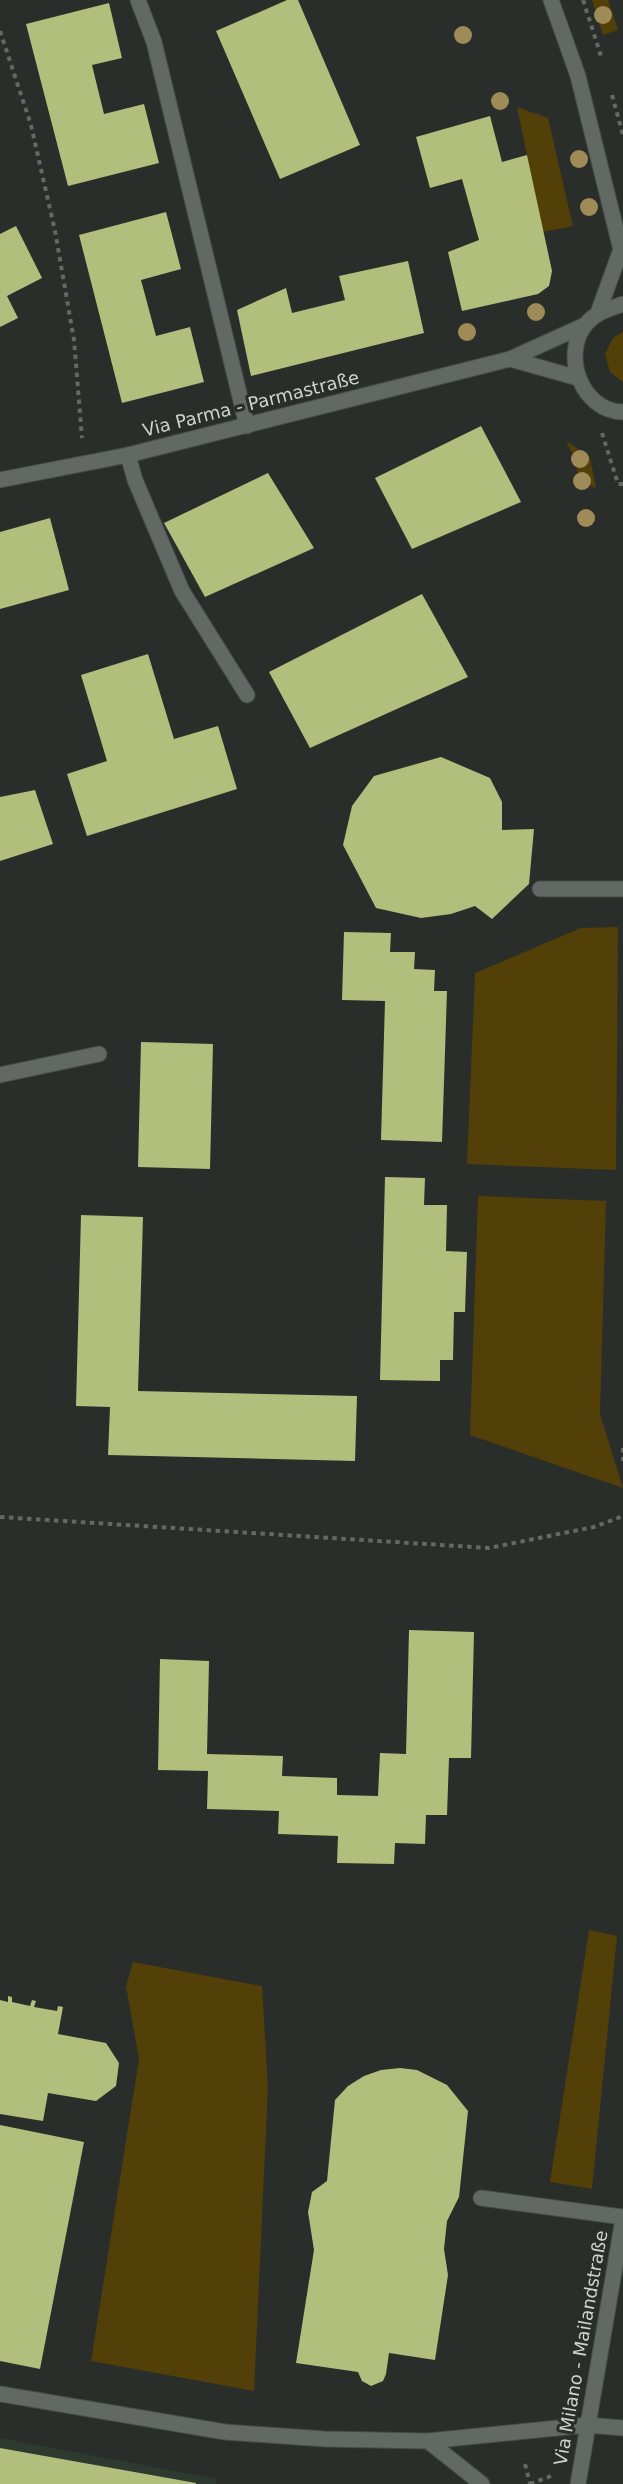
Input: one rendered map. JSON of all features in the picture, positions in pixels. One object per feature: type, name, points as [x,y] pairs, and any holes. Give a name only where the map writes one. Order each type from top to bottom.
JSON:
[{"type":"street","points":[[138,0],[154,42],[247,426]]},
{"type":"street","points":[[551,0],[578,76],[621,255],[598,313]]},
{"type":"street","points":[[622,416],[602,406],[587,394],[578,378],[574,351],[585,325],[598,313],[623,304]]},
{"type":"street","name":"Via Parma - Parmastraße","points":[[0,480],[128,455],[510,359],[585,325]]},
{"type":"street","name":"Via Parma - Parmastraße","points":[[510,359],[578,378]]},
{"type":"street","points":[[128,455],[135,480],[182,591],[247,695]]},
{"type":"street","points":[[540,889],[623,889]]},
{"type":"street","points":[[0,1075],[99,1054]]},
{"type":"street","points":[[481,2198],[623,2218]]},
{"type":"street","name":"Via Milano - Mailandstraße","points":[[578,2484],[623,2218]]},
{"type":"street","points":[[0,2394],[225,2432],[325,2439],[428,2441],[587,2425],[623,2428]]},
{"type":"street","points":[[428,2441],[482,2484]]},
{"type":"path","points":[[0,31],[31,124],[55,231],[74,340],[84,464]]},
{"type":"path","points":[[597,426],[604,435],[618,484],[623,484]]},
{"type":"path","points":[[623,1448],[623,1461]]},
{"type":"path","points":[[0,1517],[489,1548],[594,1527],[623,1516]]},
{"type":"path","points":[[525,2464],[530,2484],[551,2476]]},
{"type":"shaded area","points":[[592,0],[608,0],[618,30],[603,35]]},
{"type":"shaded area","points":[[517,107],[548,118],[573,226],[543,232]]},
{"type":"shaded area","points":[[623,332],[623,382],[610,372],[605,354],[613,338]]},
{"type":"shaded area","points":[[566,441],[590,457],[596,488],[580,483],[575,459]]},
{"type":"shaded area","points":[[618,927],[616,1170],[467,1164],[475,973],[581,928]]},
{"type":"shaded area","points":[[478,1196],[606,1201],[600,1414],[623,1488],[470,1435]]},
{"type":"shaded area","points":[[589,1930],[617,1936],[592,2189],[550,2182]]},
{"type":"shaded area","points":[[133,1962],[262,1986],[268,2087],[254,2391],[91,2361],[139,2059],[126,1986]]},
{"type":"shaded area","points":[[0,2438],[217,2479],[216,2484],[0,2484]]},
{"type":"building","points":[[287,0],[298,0],[360,145],[280,179],[216,31]]},
{"type":"building","points":[[109,3],[122,58],[92,65],[104,114],[144,104],[159,163],[68,186],[26,24]]},
{"type":"building","points":[[490,116],[502,162],[527,155],[552,271],[549,286],[538,294],[462,311],[448,252],[479,240],[462,179],[430,188],[416,137]]},
{"type":"building","points":[[166,212],[181,269],[141,280],[156,336],[190,327],[204,382],[122,403],[79,235]]},
{"type":"building","points":[[16,226],[42,278],[7,296],[18,318],[0,327],[0,234]]},
{"type":"building","points":[[408,261],[424,333],[251,376],[237,310],[286,288],[292,313],[345,300],[339,276]]},
{"type":"building","points":[[481,426],[521,502],[412,549],[375,478]]},
{"type":"building","points":[[268,473],[314,548],[205,597],[164,523]]},
{"type":"building","points":[[50,518],[69,590],[0,609],[0,532]]},
{"type":"building","points":[[422,594],[468,677],[310,748],[269,672]]},
{"type":"building","points":[[148,654],[174,739],[218,726],[237,789],[87,836],[67,774],[107,761],[81,675]]},
{"type":"building","points":[[441,757],[490,778],[502,802],[502,830],[534,829],[529,884],[492,919],[475,906],[451,914],[421,918],[376,908],[343,845],[352,806],[374,776]]},
{"type":"building","points":[[35,790],[53,844],[0,861],[0,797]]},
{"type":"building","points":[[344,932],[391,933],[390,952],[415,952],[414,969],[435,970],[434,991],[447,991],[442,1142],[381,1140],[385,1001],[342,1000]]},
{"type":"building","points":[[141,1042],[213,1044],[210,1169],[138,1167]]},
{"type":"building","points":[[385,1177],[425,1178],[424,1205],[447,1205],[446,1251],[467,1252],[465,1312],[454,1312],[453,1360],[440,1360],[440,1381],[380,1380]]},
{"type":"building","points":[[81,1215],[143,1217],[138,1391],[357,1396],[355,1461],[108,1455],[110,1407],[76,1406]]},
{"type":"building","points":[[409,1630],[474,1632],[471,1758],[449,1758],[447,1815],[426,1815],[425,1844],[395,1843],[394,1864],[337,1863],[338,1836],[278,1834],[279,1811],[207,1809],[208,1771],[158,1770],[160,1659],[209,1661],[207,1754],[283,1756],[282,1776],[337,1778],[337,1795],[378,1796],[380,1753],[406,1754]]},
{"type":"building","points":[[8,1996],[12,1997],[12,2002],[30,2006],[32,2000],[36,2001],[34,2007],[57,2011],[58,2006],[63,2007],[58,2034],[106,2043],[119,2063],[116,2086],[96,2101],[48,2093],[43,2121],[0,2114],[0,2000],[8,2002]]},
{"type":"building","points":[[400,2068],[417,2070],[447,2085],[468,2111],[459,2197],[447,2221],[444,2249],[448,2275],[435,2360],[389,2353],[383,2381],[371,2386],[362,2381],[358,2372],[296,2363],[314,2250],[308,2212],[312,2192],[327,2181],[335,2100],[348,2086],[364,2076],[381,2070]]},
{"type":"building","points":[[0,2125],[84,2142],[40,2369],[0,2361]]},
{"type":"building","points":[[0,2448],[196,2483],[196,2484],[0,2484]]}]
